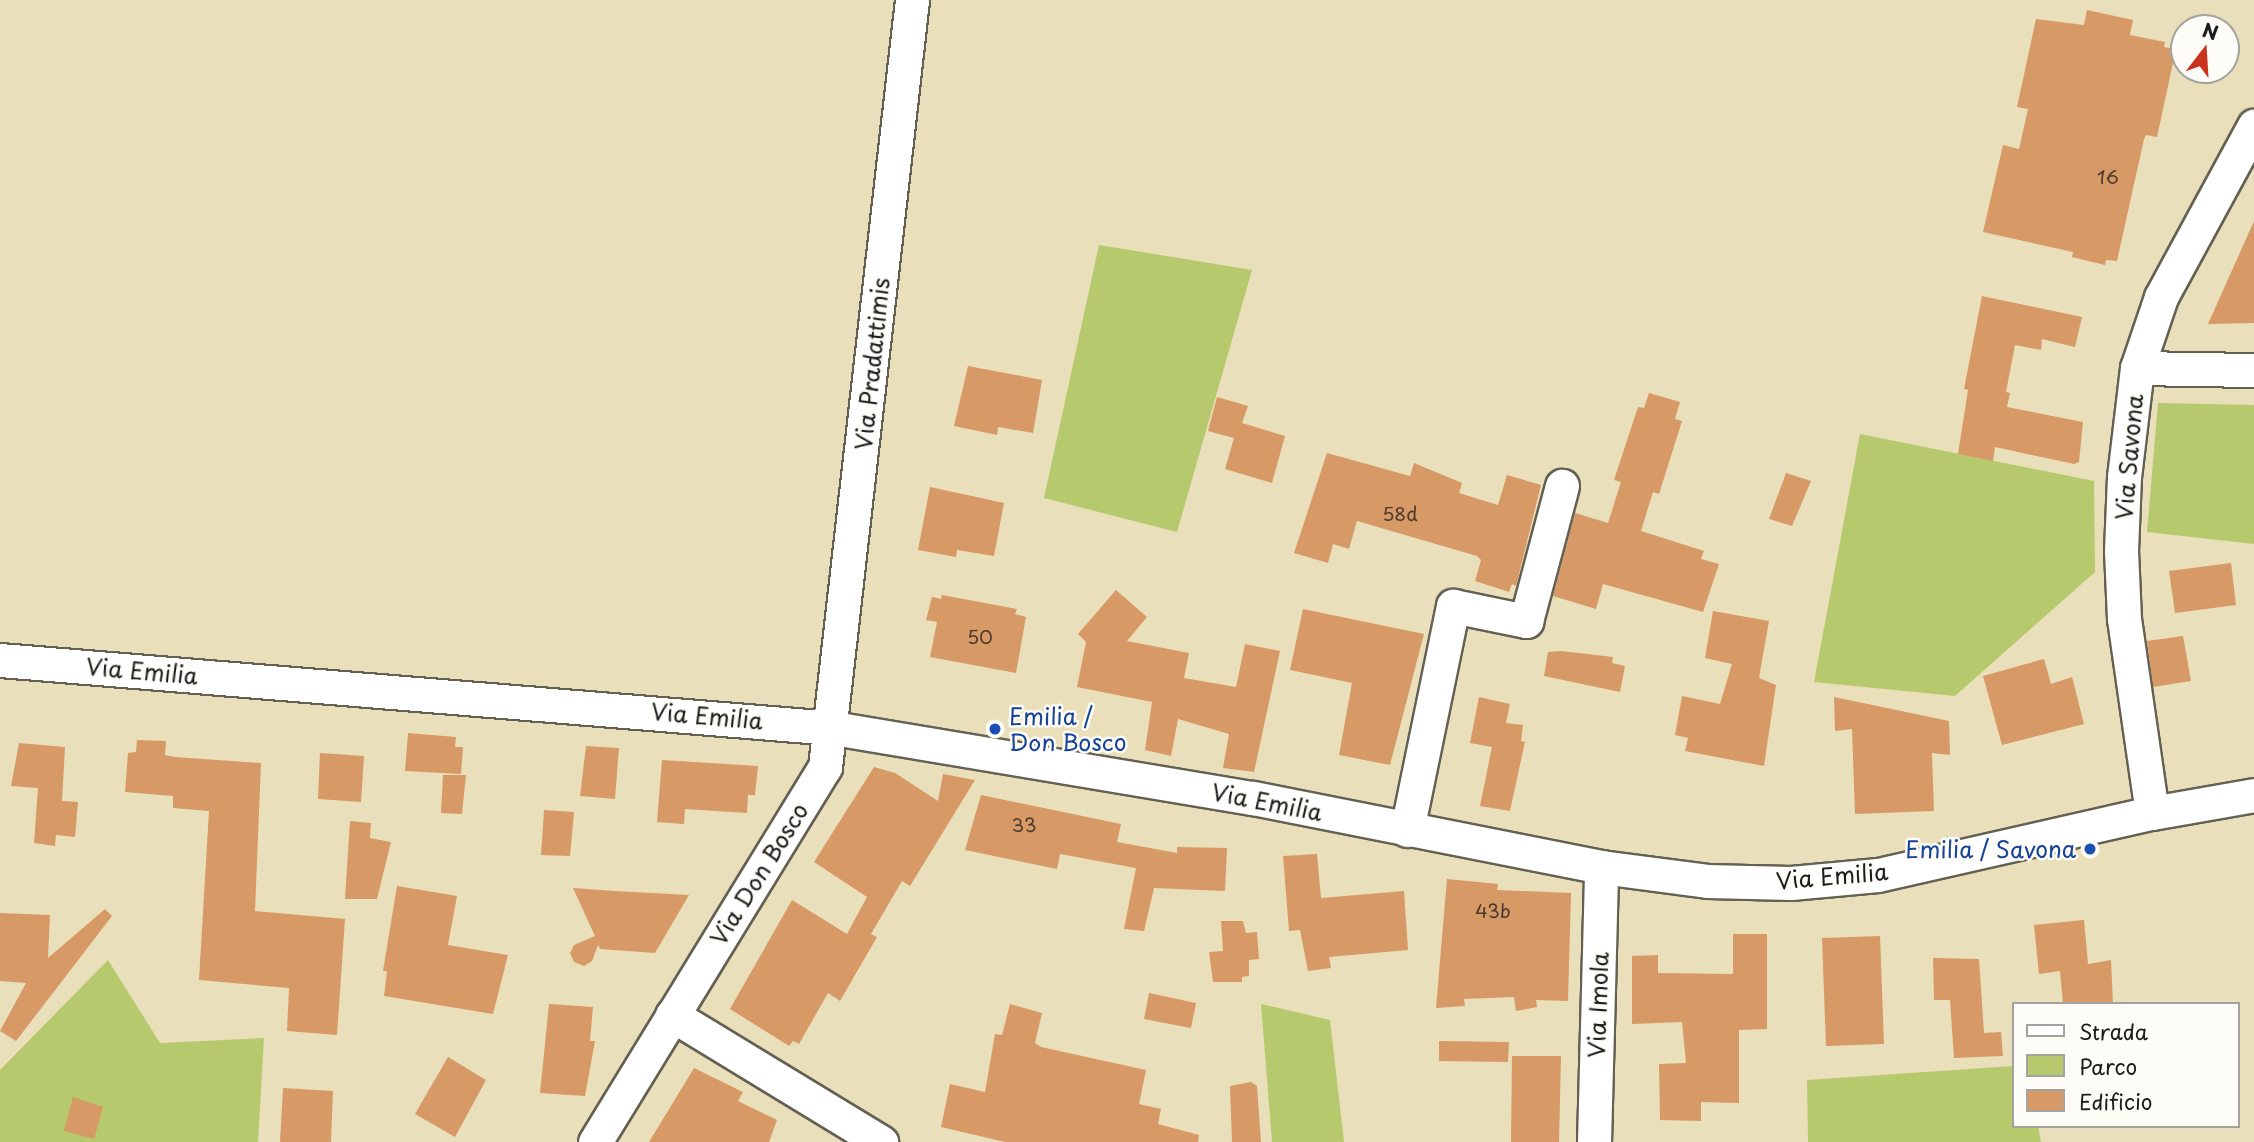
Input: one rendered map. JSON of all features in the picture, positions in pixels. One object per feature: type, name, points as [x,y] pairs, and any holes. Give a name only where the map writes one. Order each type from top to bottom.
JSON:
[{"type":"street","name":"Via Pradattimis","points":[[833,728],[912,0]]},
{"type":"street","name":"Via Savona","points":[[2152,813],[2124,619],[2121,551],[2124,477],[2137,368],[2161,297],[2254,126]]},
{"type":"street","points":[[2137,368],[2254,370]]},
{"type":"street","points":[[1407,830],[1453,607],[1526,621],[1562,486]]},
{"type":"street","name":"Via Emilia","points":[[0,660],[833,728],[1146,779],[1601,867],[1707,881],[1791,883],[1853,877],[2152,813],[2254,795]]},
{"type":"street","name":"Via Don Bosco","points":[[595,1142],[825,767],[833,728]]},
{"type":"street","name":"Via Imola","points":[[1594,1142],[1601,867]]},
{"type":"street","points":[[672,1015],[881,1142]]},
{"type":"green space","points":[[1099,245],[1252,270],[1177,532],[1044,498]]},
{"type":"green space","points":[[2158,403],[2254,405],[2254,544],[2147,532]]},
{"type":"green space","points":[[1860,434],[2094,481],[2095,572],[1955,696],[1814,682]]},
{"type":"green space","points":[[108,960],[160,1043],[264,1038],[258,1142],[0,1142],[0,1070]]},
{"type":"green space","points":[[1261,1004],[1330,1020],[1344,1142],[1272,1142]]},
{"type":"green space","points":[[2012,1066],[2012,1128],[2038,1128],[2041,1142],[1808,1142],[1807,1080]]},
{"type":"building","points":[[2087,10],[2133,20],[2130,35],[2165,42],[2164,47],[2170,48],[2170,77],[2157,137],[2146,135],[2144,139],[2117,261],[2106,260],[2105,265],[2072,257],[2073,252],[1983,232],[2003,145],[2019,149],[2028,109],[2017,107],[2036,19],[2084,25]]},
{"type":"building","points":[[2254,221],[2254,323],[2208,324]]},
{"type":"building","points":[[1982,296],[2082,317],[2075,347],[2042,339],[2041,350],[2015,345],[2006,392],[2010,393],[2007,407],[2083,422],[2079,462],[2074,464],[1995,447],[1993,461],[1958,454],[1968,390],[1964,389]]},
{"type":"building","points":[[968,366],[1042,380],[1033,433],[998,427],[997,435],[954,426]]},
{"type":"building","points":[[1649,393],[1680,402],[1675,419],[1682,421],[1659,494],[1653,492],[1641,531],[1704,551],[1701,559],[1719,564],[1703,612],[1603,584],[1596,609],[1553,596],[1575,513],[1608,523],[1621,482],[1614,480],[1638,407],[1644,408]]},
{"type":"building","points":[[1217,397],[1248,406],[1242,423],[1285,436],[1272,483],[1225,469],[1234,438],[1208,431]]},
{"type":"building","points":[[1327,453],[1410,476],[1414,463],[1462,483],[1459,493],[1498,505],[1507,475],[1541,485],[1516,586],[1512,584],[1509,592],[1475,581],[1481,560],[1477,556],[1357,521],[1349,549],[1333,544],[1328,563],[1294,553]]},
{"type":"building","points":[[1786,473],[1811,481],[1792,526],[1769,519]]},
{"type":"building","points":[[930,487],[1004,503],[994,556],[957,550],[956,557],[918,550]]},
{"type":"building","points":[[2231,563],[2236,605],[2175,613],[2169,571]]},
{"type":"building","points":[[1116,590],[1147,617],[1127,641],[1189,653],[1184,678],[1236,687],[1245,644],[1280,651],[1254,772],[1223,768],[1229,734],[1178,719],[1171,756],[1145,750],[1152,702],[1077,687],[1086,642],[1078,634]]},
{"type":"building","points":[[942,595],[1017,609],[1015,614],[1026,617],[1016,673],[930,657],[937,622],[926,620],[932,597],[941,599]]},
{"type":"building","points":[[1303,609],[1424,634],[1390,765],[1339,755],[1352,683],[1290,670]]},
{"type":"building","points":[[1713,611],[1769,621],[1759,678],[1776,685],[1764,766],[1685,751],[1688,738],[1675,735],[1682,696],[1720,704],[1732,664],[1705,658]]},
{"type":"building","points":[[2183,636],[2191,681],[2153,687],[2147,641]]},
{"type":"building","points":[[1548,652],[1613,657],[1612,663],[1625,666],[1620,692],[1544,676]]},
{"type":"building","points":[[2044,659],[2051,684],[2072,677],[2084,724],[2002,745],[1983,676]]},
{"type":"building","points":[[1479,697],[1510,704],[1506,723],[1523,725],[1521,741],[1525,742],[1510,811],[1480,806],[1492,747],[1470,743]]},
{"type":"building","points":[[1834,697],[1949,721],[1950,755],[1932,753],[1934,811],[1855,814],[1852,729],[1835,731]]},
{"type":"building","points":[[408,733],[456,737],[455,747],[463,747],[461,774],[405,771]]},
{"type":"building","points":[[137,740],[166,741],[165,755],[175,757],[261,763],[255,911],[345,919],[337,1035],[287,1031],[289,988],[199,980],[209,811],[173,808],[173,796],[125,792],[128,753],[136,752]]},
{"type":"building","points":[[19,743],[65,747],[62,801],[78,802],[75,837],[56,835],[55,846],[34,843],[38,788],[11,786]]},
{"type":"building","points":[[586,746],[619,748],[615,799],[580,796]]},
{"type":"building","points":[[320,753],[364,756],[361,802],[318,799]]},
{"type":"building","points":[[662,760],[758,766],[755,795],[748,795],[747,813],[685,809],[684,824],[657,822]]},
{"type":"building","points":[[874,767],[895,773],[938,801],[943,774],[975,780],[910,886],[902,881],[871,934],[877,937],[840,1001],[828,993],[799,1044],[793,1041],[789,1046],[730,1009],[792,900],[847,934],[867,897],[814,862]]},
{"type":"building","points":[[443,775],[466,775],[462,814],[441,813]]},
{"type":"building","points":[[981,795],[1121,824],[1117,842],[1177,853],[1177,847],[1227,848],[1225,891],[1154,888],[1144,931],[1124,929],[1136,868],[1060,854],[1057,869],[965,850]]},
{"type":"building","points":[[544,810],[574,812],[570,856],[541,855]]},
{"type":"building","points":[[350,821],[371,823],[370,838],[391,842],[377,899],[345,899]]},
{"type":"building","points":[[1317,854],[1321,898],[1404,891],[1408,950],[1329,957],[1331,968],[1308,971],[1300,930],[1289,931],[1283,856]]},
{"type":"building","points":[[1447,879],[1498,884],[1497,890],[1571,893],[1568,1001],[1536,1000],[1537,1007],[1516,1011],[1514,997],[1464,999],[1465,1006],[1436,1008]]},
{"type":"building","points":[[397,886],[457,896],[448,945],[508,955],[493,1014],[384,996],[387,971],[383,971]]},
{"type":"building","points":[[573,888],[689,895],[655,953],[600,949],[598,945],[592,961],[584,966],[574,962],[570,953],[574,945],[595,936]]},
{"type":"building","points":[[105,909],[112,916],[16,1041],[0,1031],[26,983],[0,981],[0,913],[50,915],[48,958]]},
{"type":"building","points":[[2084,920],[2088,964],[2111,960],[2113,1002],[2063,1002],[2060,971],[2039,974],[2034,925]]},
{"type":"building","points":[[1221,921],[1243,921],[1246,933],[1257,932],[1259,959],[1249,960],[1249,976],[1242,977],[1242,982],[1213,982],[1209,952],[1223,951]]},
{"type":"building","points":[[1733,934],[1767,934],[1767,1029],[1739,1030],[1739,1103],[1701,1102],[1701,1121],[1660,1120],[1659,1064],[1686,1063],[1682,1022],[1632,1024],[1632,956],[1658,955],[1658,973],[1733,974]]},
{"type":"building","points":[[1880,936],[1884,1044],[1826,1046],[1822,938]]},
{"type":"building","points":[[1933,958],[1979,959],[1984,1033],[2001,1032],[2003,1056],[1954,1058],[1950,1000],[1934,1000]]},
{"type":"building","points":[[1149,993],[1196,1003],[1191,1028],[1144,1019]]},
{"type":"building","points":[[549,1004],[593,1007],[590,1041],[595,1041],[585,1096],[540,1093]]},
{"type":"building","points":[[1010,1004],[1042,1013],[1035,1043],[1041,1047],[1146,1070],[1139,1104],[1161,1109],[1158,1124],[1199,1135],[1198,1142],[1005,1142],[941,1127],[950,1084],[985,1092],[995,1034],[1002,1035]]},
{"type":"building","points":[[1439,1041],[1509,1042],[1508,1062],[1439,1061]]},
{"type":"building","points":[[1512,1056],[1561,1056],[1559,1142],[1511,1142]]},
{"type":"building","points":[[448,1057],[486,1080],[455,1137],[415,1114]]},
{"type":"building","points":[[694,1068],[743,1092],[738,1101],[777,1120],[769,1142],[649,1142]]},
{"type":"building","points":[[1251,1082],[1257,1086],[1261,1142],[1232,1142],[1230,1086]]},
{"type":"building","points":[[283,1088],[333,1091],[331,1142],[280,1142]]},
{"type":"building","points":[[73,1097],[103,1107],[94,1139],[64,1131]]},
{"type":"place","name":"Emilia / Don Bosco","points":[[995,729]]},
{"type":"place","name":"Emilia / Savona","points":[[2090,849]]}]
